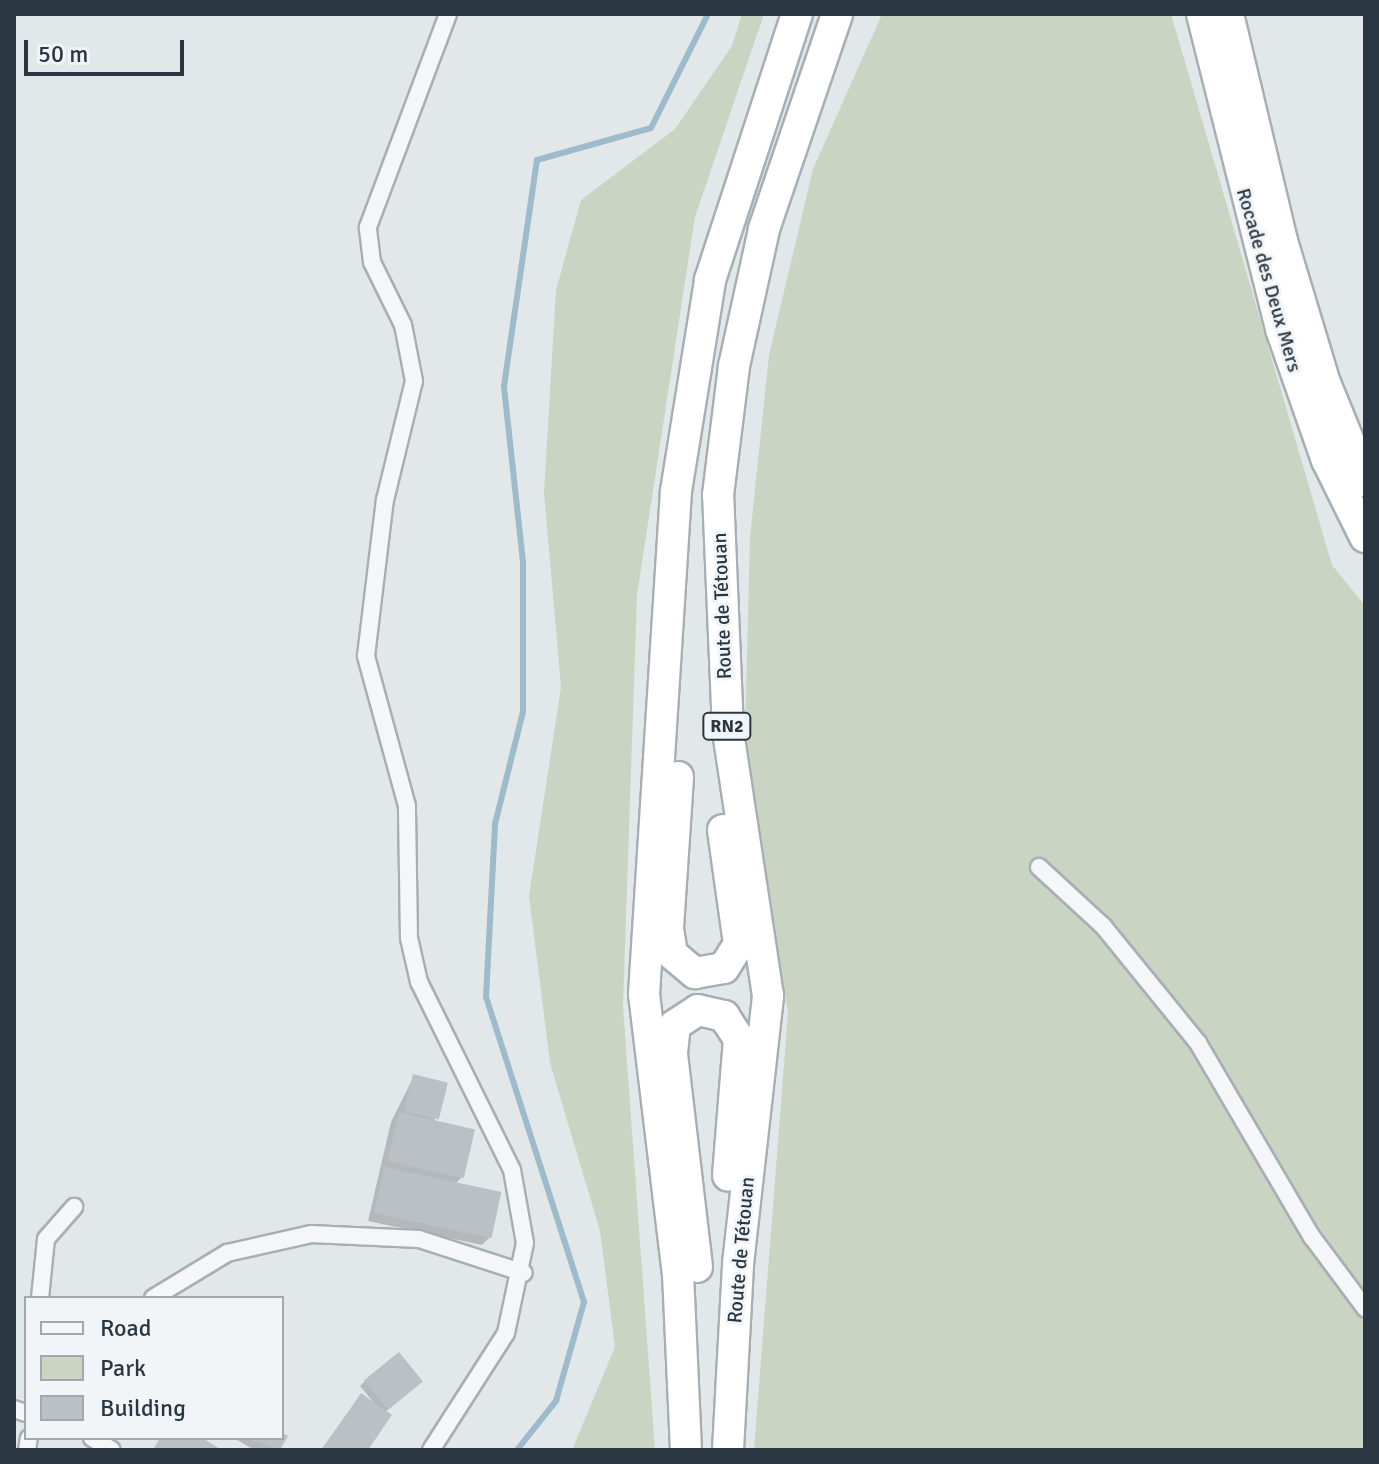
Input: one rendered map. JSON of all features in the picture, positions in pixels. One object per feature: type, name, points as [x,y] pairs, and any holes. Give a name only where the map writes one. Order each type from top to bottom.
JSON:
[{"type":"highway","points":[[686,1450],[678,1275],[644,994],[676,491],[710,280],[797,14]]},
{"type":"highway","name":"Route de Tétouan","points":[[728,1450],[738,1264],[768,996],[728,731],[718,495],[734,366],[764,229],[837,14]]},
{"type":"highway","name":"Rocade des Deux Mers","points":[[1202,14],[1281,329],[1327,460],[1365,537]]},
{"type":"highway","name":"Rocade des Deux Mers","points":[[1228,14],[1282,241],[1325,383],[1365,481]]},
{"type":"highway","points":[[676,491],[681,688],[668,929],[678,963],[705,974],[732,962],[739,934],[710,699],[718,495]]},
{"type":"highway","points":[[697,1450],[696,1245],[672,1053],[681,1018],[707,1010],[731,1022],[739,1048],[719,1450]]},
{"type":"street","points":[[431,1450],[491,1364],[524,1273],[512,1170],[419,982],[409,938],[407,806],[366,656],[385,500],[414,381],[403,325],[372,262],[368,227],[448,14]]},
{"type":"street","points":[[1039,867],[1103,926],[1198,1043],[1312,1237],[1365,1308]]},
{"type":"street","points":[[40,1296],[46,1239],[74,1207]]},
{"type":"street","points":[[156,1296],[227,1253],[311,1234],[419,1239],[524,1273]]},
{"type":"green space","points":[[742,14],[764,14],[695,217],[637,595],[623,1006],[655,1450],[572,1450],[615,1347],[600,1231],[550,1063],[529,896],[561,687],[544,492],[556,290],[581,200],[675,129],[732,46]]},
{"type":"green space","points":[[882,14],[1171,14],[1332,565],[1365,606],[1365,1450],[754,1450],[788,1013],[745,736],[750,537],[769,355],[813,169]]},
{"type":"building","points":[[413,1074],[448,1083],[439,1120],[404,1111]]},
{"type":"building","points":[[399,1112],[475,1130],[464,1178],[388,1161]]},
{"type":"building","points":[[384,1167],[501,1192],[492,1238],[374,1213]]},
{"type":"building","points":[[399,1352],[423,1382],[388,1410],[364,1380]]},
{"type":"building","points":[[361,1393],[392,1415],[368,1450],[322,1450]]},
{"type":"building","points":[[284,1434],[288,1436],[280,1450],[252,1440],[284,1440]]},
{"type":"building","points":[[159,1440],[205,1440],[222,1450],[153,1450]]},
{"type":"waterway","points":[[517,1450],[556,1401],[584,1302],[486,997],[495,824],[523,712],[523,562],[504,386],[537,160],[651,128],[708,14]]}]
